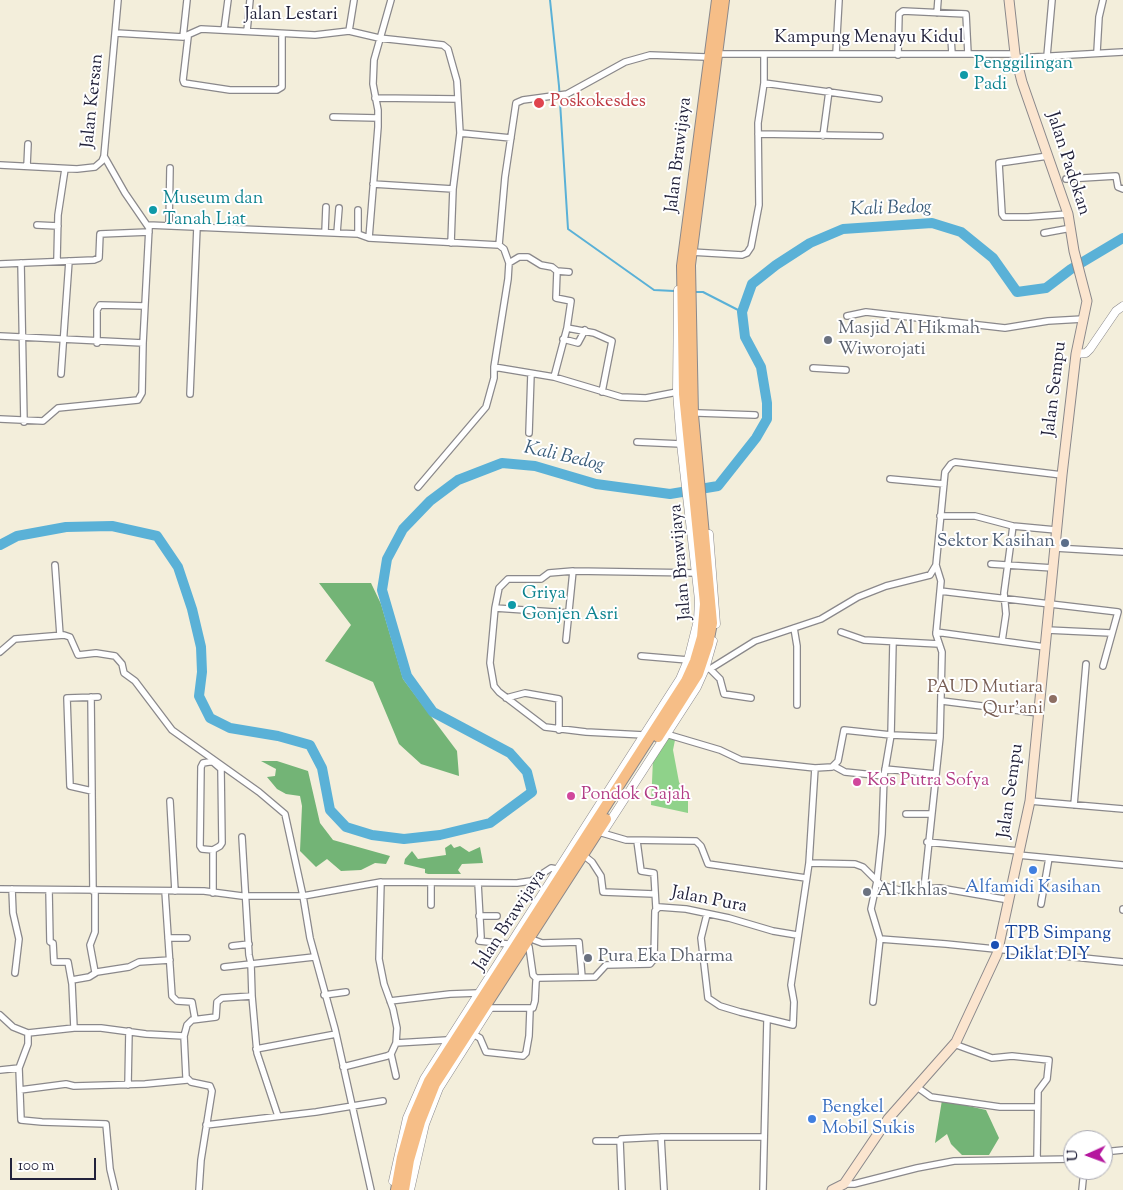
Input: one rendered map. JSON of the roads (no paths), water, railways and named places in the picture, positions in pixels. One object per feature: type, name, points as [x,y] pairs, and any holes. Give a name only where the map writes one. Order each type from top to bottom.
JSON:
[{"type":"highway","name":"Jalan Brawijaya","points":[[404,1190],[409,1160],[420,1122],[435,1084],[698,674],[708,644],[712,623],[695,481],[685,420],[687,359],[682,266],[717,0]]},
{"type":"highway","points":[[717,72],[724,0]]},
{"type":"highway","points":[[717,72],[722,54],[729,0]]},
{"type":"highway","name":"Jalan Brawijaya","points":[[686,315],[693,292],[694,252],[717,72]]},
{"type":"highway","points":[[686,315],[698,413],[695,481]]},
{"type":"highway","name":"Jalan Brawijaya","points":[[396,1190],[412,1118],[429,1081],[686,681],[695,661],[704,621],[697,573],[700,529]]},
{"type":"main road","name":"Jalan Padokan","points":[[1009,0],[1015,56],[1048,156],[1061,180],[1074,251],[1084,283]]},
{"type":"main road","name":"Jalan Sempu","points":[[832,1190],[844,1184],[888,1119],[954,1044],[998,949],[1030,801],[1062,475],[1076,354],[1087,301],[1084,283]]},
{"type":"street","name":"Jalan Kersan","points":[[0,165],[65,169],[87,168],[98,164],[104,156],[118,0]]},
{"type":"street","points":[[187,0],[184,83],[230,90],[277,90],[282,87],[282,34]]},
{"type":"street","points":[[224,30],[228,0]]},
{"type":"street","points":[[248,32],[250,0]]},
{"type":"street","points":[[354,0],[349,30],[379,38],[438,44],[448,48],[457,82],[460,133],[453,189],[451,243]]},
{"type":"street","points":[[369,238],[378,118],[373,66],[379,38],[391,0]]},
{"type":"street","points":[[695,481],[681,444],[677,392],[686,315],[678,266],[713,0]]},
{"type":"street","points":[[836,53],[839,0]]},
{"type":"street","points":[[938,0],[938,13]]},
{"type":"street","points":[[1047,56],[1052,0]]},
{"type":"street","points":[[1097,52],[1099,17],[1103,0]]},
{"type":"street","points":[[898,55],[901,12],[968,15],[968,54]]},
{"type":"street","name":"Jalan Lestari","points":[[116,33],[186,37],[201,29],[315,35],[349,30]]},
{"type":"street","points":[[951,38],[952,54]]},
{"type":"street","name":"Kampung Menayu Kidul","points":[[722,54],[836,53],[1047,56],[1123,52]]},
{"type":"street","points":[[694,252],[742,255],[747,253],[751,247],[759,205],[758,134],[764,84],[764,54]]},
{"type":"street","points":[[499,245],[516,103],[523,100],[567,94],[625,62],[650,55],[706,57]]},
{"type":"street","points":[[764,84],[829,91],[879,100]]},
{"type":"street","points":[[822,136],[829,91]]},
{"type":"street","points":[[375,98],[458,99]]},
{"type":"street","points":[[333,117],[378,118]]},
{"type":"street","points":[[460,133],[511,138]]},
{"type":"street","points":[[758,134],[880,136]]},
{"type":"street","points":[[27,166],[28,144]]},
{"type":"street","points":[[0,419],[24,422],[45,420],[58,408],[138,400],[142,393],[148,225],[130,201],[104,156]]},
{"type":"street","points":[[1048,156],[999,163],[1002,214],[1004,217],[1028,218],[1068,214]]},
{"type":"street","points":[[98,164],[109,166]]},
{"type":"street","points":[[169,226],[170,168]]},
{"type":"street","points":[[57,260],[58,226],[65,169]]},
{"type":"street","points":[[1061,180],[1116,176],[1118,187],[1123,189]]},
{"type":"street","points":[[373,184],[453,189]]},
{"type":"street","points":[[325,230],[326,207]]},
{"type":"street","points":[[337,231],[339,208]]},
{"type":"street","points":[[358,210],[358,234]]},
{"type":"street","points":[[148,225],[325,230],[358,234],[369,238],[499,245],[504,250],[508,263],[506,291],[494,367],[494,378],[486,407],[418,487]]},
{"type":"street","points":[[38,226],[58,226]]},
{"type":"street","points":[[190,394],[197,227]]},
{"type":"street","points":[[1044,233],[1071,228]]},
{"type":"street","points":[[0,264],[99,258],[100,234],[149,232]]},
{"type":"street","points":[[508,263],[519,257],[528,256],[541,265],[552,267],[557,271],[569,272]]},
{"type":"street","points":[[62,374],[69,261]]},
{"type":"street","points":[[21,263],[24,338],[24,422]]},
{"type":"street","points":[[554,377],[567,328],[571,301],[555,297],[557,271]]},
{"type":"street","points":[[97,342],[97,310],[100,305],[145,306]]},
{"type":"street","points":[[1076,354],[1086,353],[1090,349],[1116,311],[1123,306]]},
{"type":"street","points":[[847,316],[866,312],[996,328],[1083,319]]},
{"type":"street","points":[[567,328],[585,330],[612,341],[602,392]]},
{"type":"street","points":[[563,339],[578,343],[585,330]]},
{"type":"street","points":[[0,336],[64,341],[143,343]]},
{"type":"street","points":[[494,367],[554,377],[602,392],[634,399],[677,392]]},
{"type":"street","points":[[813,368],[846,370]]},
{"type":"street","points":[[529,433],[531,374]]},
{"type":"street","points":[[698,413],[755,415]]},
{"type":"street","points":[[637,442],[681,444]]},
{"type":"street","points":[[708,669],[755,641],[821,619],[858,598],[886,586],[926,577],[933,571],[936,565],[944,484],[947,468],[955,462],[1062,475]]},
{"type":"street","points":[[890,479],[944,484]]},
{"type":"street","points":[[940,516],[975,516],[1013,526],[1056,530]]},
{"type":"street","points":[[1002,641],[1013,526]]},
{"type":"street","points":[[410,1190],[425,1124],[439,1088],[708,669],[716,620],[700,529]]},
{"type":"street","points":[[1055,548],[1123,552]]},
{"type":"street","points":[[55,564],[60,635]]},
{"type":"street","points":[[991,564],[1053,568]]},
{"type":"street","points":[[924,889],[942,701],[942,652],[936,632],[941,581],[936,565]]},
{"type":"street","points":[[566,640],[573,570]]},
{"type":"street","points":[[391,1190],[397,1155],[407,1118],[424,1079],[508,944],[644,735],[680,678],[688,660],[698,620],[697,573],[573,570],[549,573],[541,578],[504,581],[499,588],[495,608],[490,663],[494,686],[506,698],[544,727],[559,730],[644,735]]},
{"type":"street","points":[[940,592],[1118,612],[1103,666]]},
{"type":"street","points":[[495,608],[569,613]]},
{"type":"street","points":[[794,628],[797,646],[797,705]]},
{"type":"street","points":[[1047,630],[1111,633]]},
{"type":"street","points":[[841,632],[864,640],[939,644]]},
{"type":"street","points":[[936,632],[1045,647]]},
{"type":"street","points":[[0,652],[15,639],[60,635],[70,637],[79,656],[109,654],[118,658],[126,675],[135,681],[172,730],[242,779],[285,814],[314,957],[336,1034],[370,1190]]},
{"type":"street","points":[[873,1002],[880,939],[872,909],[877,881],[884,802],[884,773],[891,735],[893,642]]},
{"type":"street","points":[[641,656],[688,660]]},
{"type":"street","points":[[1074,805],[1086,664]]},
{"type":"street","points":[[708,669],[720,679],[724,694],[752,698]]},
{"type":"street","points":[[506,698],[525,693],[559,699],[559,730]]},
{"type":"street","points":[[92,791],[70,786],[67,698],[95,697],[92,791],[95,932],[90,945],[95,972]]},
{"type":"street","points":[[942,701],[1038,713]]},
{"type":"street","points":[[834,766],[838,761],[844,730],[891,735],[940,737]]},
{"type":"street","points":[[666,734],[720,750],[741,760],[816,768],[834,766],[845,772],[936,774]]},
{"type":"street","points":[[208,762],[213,762],[221,769],[222,843],[213,850],[202,849],[200,846],[201,768],[203,763],[208,762]]},
{"type":"street","points":[[707,914],[701,938],[708,998],[720,1006],[767,1020],[793,1025],[794,1013],[791,984],[809,863],[816,768]]},
{"type":"street","points":[[170,801],[175,891]]},
{"type":"street","points":[[1030,801],[1123,808]]},
{"type":"street","points":[[906,814],[931,814]]},
{"type":"street","points":[[602,833],[621,840],[696,841],[701,846],[708,864],[806,878]]},
{"type":"street","points":[[242,837],[256,1050],[278,1116]]},
{"type":"street","points":[[637,841],[641,871],[654,873],[656,908]]},
{"type":"street","points":[[928,842],[1049,858],[1123,865]]},
{"type":"street","points":[[213,850],[213,893]]},
{"type":"street","points":[[586,858],[592,862],[601,876],[603,892],[654,894]]},
{"type":"street","points":[[1041,904],[1049,858]]},
{"type":"street","points":[[809,863],[855,864],[863,867],[877,881],[889,889],[940,888],[1009,900]]},
{"type":"street","points":[[0,889],[175,891],[245,896],[303,896],[381,882],[517,884],[531,881],[552,868],[557,869]]},
{"type":"street","points":[[381,882],[379,959],[383,982],[397,1028],[396,1043],[391,1054],[396,1076]]},
{"type":"street","points":[[431,883],[431,905]]},
{"type":"street","points":[[478,883],[481,937],[479,941],[508,944]]},
{"type":"street","points":[[12,889],[13,913],[19,940],[15,973]]},
{"type":"street","points":[[49,890],[50,942],[53,943],[54,962],[68,962],[72,980],[74,1028]]},
{"type":"street","points":[[165,891],[172,996],[177,1001],[192,1002],[195,1019]]},
{"type":"street","name":"Jalan Pura","points":[[536,978],[597,976],[604,967],[611,964],[645,965],[652,962],[656,908],[686,909],[797,935]]},
{"type":"street","points":[[480,916],[497,916]]},
{"type":"street","points":[[168,938],[187,938]]},
{"type":"street","points":[[880,939],[1123,962]]},
{"type":"street","points":[[532,943],[579,942],[582,977]]},
{"type":"street","points":[[473,1034],[480,1038],[486,1052],[525,1055],[529,1036],[530,1010],[535,1001],[536,978],[533,975],[532,943]]},
{"type":"street","points":[[232,946],[249,944]]},
{"type":"street","points":[[224,967],[314,957]]},
{"type":"street","points":[[72,980],[89,977],[95,972],[129,967],[139,962],[170,960]]},
{"type":"street","points":[[324,995],[346,992]]},
{"type":"street","points":[[390,1001],[450,994],[478,993]]},
{"type":"street","points":[[187,1080],[184,1036],[189,1022],[195,1019],[216,1017],[217,1002],[220,999],[252,996]]},
{"type":"street","points":[[490,1008],[530,1010]]},
{"type":"street","points":[[0,1016],[14,1027],[28,1033],[74,1028],[101,1028],[184,1036]]},
{"type":"street","points":[[763,1190],[767,1020]]},
{"type":"street","points":[[128,1085],[129,1031]]},
{"type":"street","points":[[28,1033],[28,1044],[19,1068],[20,1115],[22,1121],[106,1124],[110,1169],[115,1190]]},
{"type":"street","points":[[256,1050],[336,1034]]},
{"type":"street","points":[[396,1043],[447,1040]]},
{"type":"street","points":[[954,1044],[992,1058],[1012,1056],[1049,1060],[1046,1078],[1038,1090],[1037,1159]]},
{"type":"street","points":[[343,1067],[391,1054]]},
{"type":"street","points":[[0,1070],[19,1068]]},
{"type":"street","points":[[20,1090],[66,1084],[74,1086],[128,1085],[187,1080],[211,1087],[212,1093],[206,1125],[200,1190]]},
{"type":"street","points":[[917,1087],[931,1097],[1000,1107],[1037,1107]]},
{"type":"street","points":[[206,1125],[316,1112],[383,1101]]},
{"type":"street","points":[[596,1141],[620,1142],[622,1139],[661,1137],[764,1137]]},
{"type":"street","points":[[661,1137],[664,1190]]},
{"type":"street","points":[[620,1142],[622,1190]]},
{"type":"street","points":[[844,1184],[854,1184],[954,1161],[1063,1159]]},
{"type":"waterway","points":[[550,0],[559,86],[568,229],[654,290],[674,291]]},
{"type":"waterway","name":"Kali Bedog","points":[[0,545],[17,536],[66,527],[112,526],[157,536],[178,567],[192,609],[201,647],[202,672],[199,696],[210,718],[230,728],[278,736],[310,745],[322,768],[330,810],[346,827],[372,835],[404,839],[440,835],[490,823],[532,792],[527,772],[510,753],[433,712],[407,676],[382,590],[387,559],[403,529],[430,501],[458,480],[502,463],[535,466],[596,484],[670,494],[718,486],[756,438],[767,419],[767,403],[761,367],[745,337],[742,312],[752,284],[776,265],[810,243],[843,229],[932,223],[961,232],[993,258],[1017,292],[1046,288],[1071,269],[1123,238]]},
{"type":"waterway","points":[[694,292],[703,292],[742,312]]},
{"type":"place","name":"Penggilingan Padi","points":[[964,75]]},
{"type":"place","name":"Poskokesdes","points":[[539,103]]},
{"type":"place","name":"Museum dan Tanah Liat","points":[[153,210]]},
{"type":"place","name":"Masjid Al Hikmah Wiworojati","points":[[828,340]]},
{"type":"place","name":"Sektor Kasihan","points":[[1065,543]]},
{"type":"place","name":"Griya Gonjen Asri","points":[[512,605]]},
{"type":"place","name":"PAUD Mutiara Qur'ani","points":[[1053,699]]},
{"type":"place","name":"Kos Putra Sofya","points":[[857,782]]},
{"type":"place","name":"Pondok Gajah","points":[[571,796]]},
{"type":"place","name":"Alfamidi Kasihan","points":[[1033,870]]},
{"type":"place","name":"Al Ikhlas","points":[[867,892]]},
{"type":"place","name":"TPB Simpang Diklat DIY","points":[[995,945]]},
{"type":"place","name":"Pura Eka Dharma","points":[[588,958]]},
{"type":"place","name":"Bengkel Mobil Sukis","points":[[812,1119]]}]
